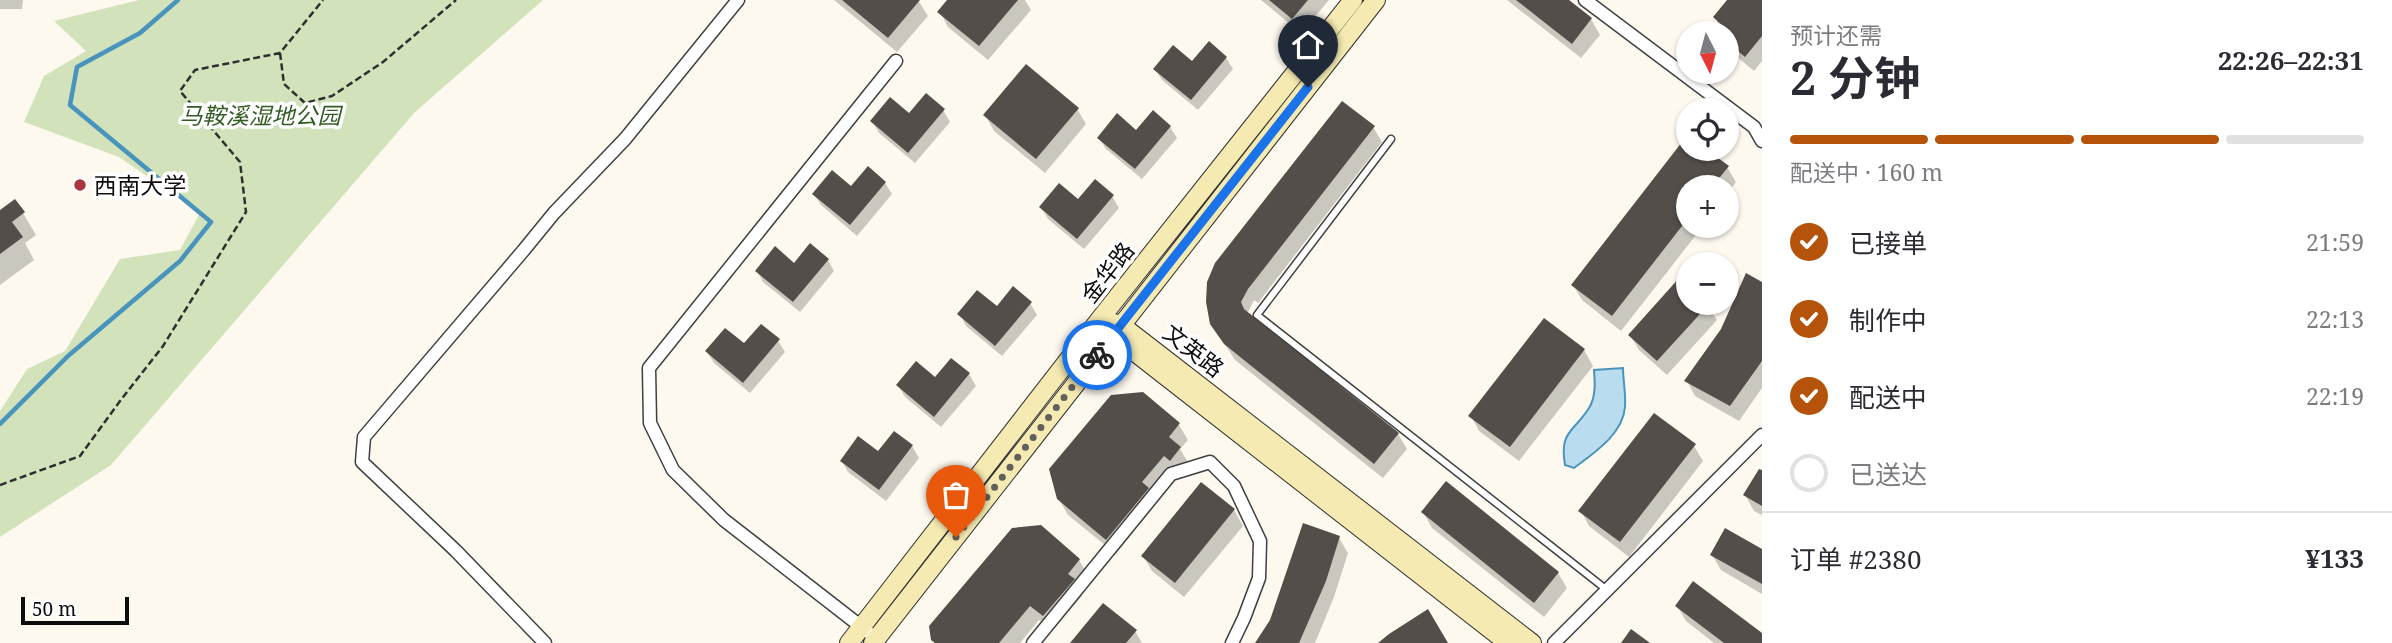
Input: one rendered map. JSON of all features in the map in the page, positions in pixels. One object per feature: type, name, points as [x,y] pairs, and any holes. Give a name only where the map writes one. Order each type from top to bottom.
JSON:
[{"type":"main road","name":"金华路","points":[[849,643],[1353,0]]},
{"type":"main road","name":"金华路","points":[[878,641],[1376,0]]},
{"type":"main road","name":"文英路","points":[[1100,320],[1117,330],[1532,643]]},
{"type":"main road","name":"文英路","points":[[1117,330],[1500,641]]},
{"type":"street","points":[[545,643],[456,551],[362,462],[364,437],[523,251],[538,229],[547,223],[625,139],[738,0]]},
{"type":"street","points":[[1585,0],[1754,127],[1762,141]]},
{"type":"street","points":[[878,641],[724,520],[673,470],[650,423],[649,368],[896,61]]},
{"type":"street","points":[[1554,643],[1762,435]]},
{"type":"street","points":[[1033,643],[1171,474],[1210,462],[1234,486],[1260,541],[1259,578],[1231,643]]},
{"type":"lane","points":[[1391,139],[1257,315],[1607,590]]},
{"type":"path","points":[[0,485],[80,456],[163,346],[246,212],[240,162],[180,91],[195,70],[280,53],[323,0]]},
{"type":"path","points":[[280,53],[284,84],[305,103],[332,96],[383,62],[456,0]]},
{"type":"green space","name":"马鞍溪湿地公园","points":[[139,0],[543,0],[415,112],[111,465],[0,537],[0,411],[27,369],[65,351],[120,259],[180,250],[200,213],[119,157],[24,122],[44,76],[86,51],[54,21]]},
{"type":"water","points":[[1623,368],[1625,407],[1619,426],[1606,442],[1574,468],[1565,465],[1566,438],[1593,399],[1594,370]]},
{"type":"building","points":[[842,0],[920,0],[888,38]]},
{"type":"building","points":[[947,0],[1018,0],[979,46],[937,12]]},
{"type":"building","points":[[1269,0],[1308,0],[1292,19]]},
{"type":"building","points":[[1516,0],[1569,0],[1592,18],[1572,44]]},
{"type":"building","points":[[1727,0],[1762,0],[1762,36],[1745,57],[1740,53],[1740,21],[1717,21],[1713,17]]},
{"type":"building","points":[[1209,41],[1227,57],[1191,100],[1153,69],[1173,45],[1192,61]]},
{"type":"building","points":[[1026,64],[1079,108],[1036,159],[983,115]]},
{"type":"building","points":[[926,93],[945,109],[908,153],[870,121],[890,97],[909,113]]},
{"type":"building","points":[[1342,101],[1375,126],[1248,289],[1241,302],[1244,309],[1399,433],[1374,464],[1224,344],[1210,324],[1206,302],[1207,282],[1215,263]]},
{"type":"building","points":[[1153,110],[1171,126],[1135,169],[1097,138],[1117,113],[1136,130]]},
{"type":"building","points":[[1676,150],[1676,161],[1722,161],[1729,166],[1722,175],[1676,175],[1676,234],[1612,316],[1571,285]]},
{"type":"building","points":[[868,166],[886,182],[850,225],[812,194],[832,170],[851,186]]},
{"type":"building","points":[[1095,179],[1114,195],[1077,239],[1039,207],[1059,183],[1078,199]]},
{"type":"building","points":[[15,199],[25,212],[12,222],[23,237],[0,254],[0,210]]},
{"type":"building","points":[[810,243],[829,259],[793,302],[755,271],[775,246],[794,263]]},
{"type":"building","points":[[1746,273],[1762,282],[1762,361],[1730,406],[1684,381],[1721,329],[1727,315],[1739,315],[1739,289]]},
{"type":"building","points":[[1676,281],[1676,315],[1699,315],[1657,361],[1628,335]]},
{"type":"building","points":[[1013,286],[1032,302],[995,346],[957,314],[977,290],[997,306]]},
{"type":"building","points":[[1544,318],[1585,349],[1510,447],[1468,416]]},
{"type":"building","points":[[761,324],[780,339],[743,383],[705,351],[725,328],[744,343]]},
{"type":"building","points":[[951,358],[970,373],[934,417],[896,385],[916,361],[935,377]]},
{"type":"building","points":[[1143,392],[1180,423],[1169,437],[1181,447],[1170,461],[1164,456],[1142,482],[1149,488],[1106,540],[1057,499],[1049,469],[1111,395]]},
{"type":"building","points":[[1654,413],[1696,444],[1620,542],[1578,511]]},
{"type":"building","points":[[894,431],[913,445],[879,490],[840,461],[858,436],[878,451]]},
{"type":"building","points":[[1759,469],[1762,470],[1762,506],[1743,495]]},
{"type":"building","points":[[1446,481],[1559,572],[1534,603],[1421,512]]},
{"type":"building","points":[[1201,482],[1235,509],[1175,583],[1141,556]]},
{"type":"building","points":[[1303,523],[1340,536],[1326,581],[1299,643],[1255,643],[1270,620]]},
{"type":"building","points":[[1041,525],[1080,559],[1068,574],[1075,579],[1043,616],[1030,606],[999,643],[935,643],[931,640],[929,626],[1012,528]]},
{"type":"building","points":[[1725,528],[1762,549],[1762,584],[1710,555]]},
{"type":"building","points":[[1693,581],[1762,633],[1762,643],[1724,643],[1675,606]]},
{"type":"building","points":[[1103,603],[1137,630],[1126,643],[1070,643]]},
{"type":"building","points":[[1428,609],[1448,643],[1378,643],[1389,634]]},
{"type":"building","points":[[1631,629],[1650,643],[1621,643]]},
{"type":"waterway","points":[[0,424],[68,356],[180,261],[211,222],[70,105],[77,67],[140,33],[178,0]]},
{"type":"way so far","points":[[956,537],[1097,355]]},
{"type":"place","name":"西南大学","points":[[80,185]]},
{"type":"route","points":[[1097,355],[1308,87]]}]
